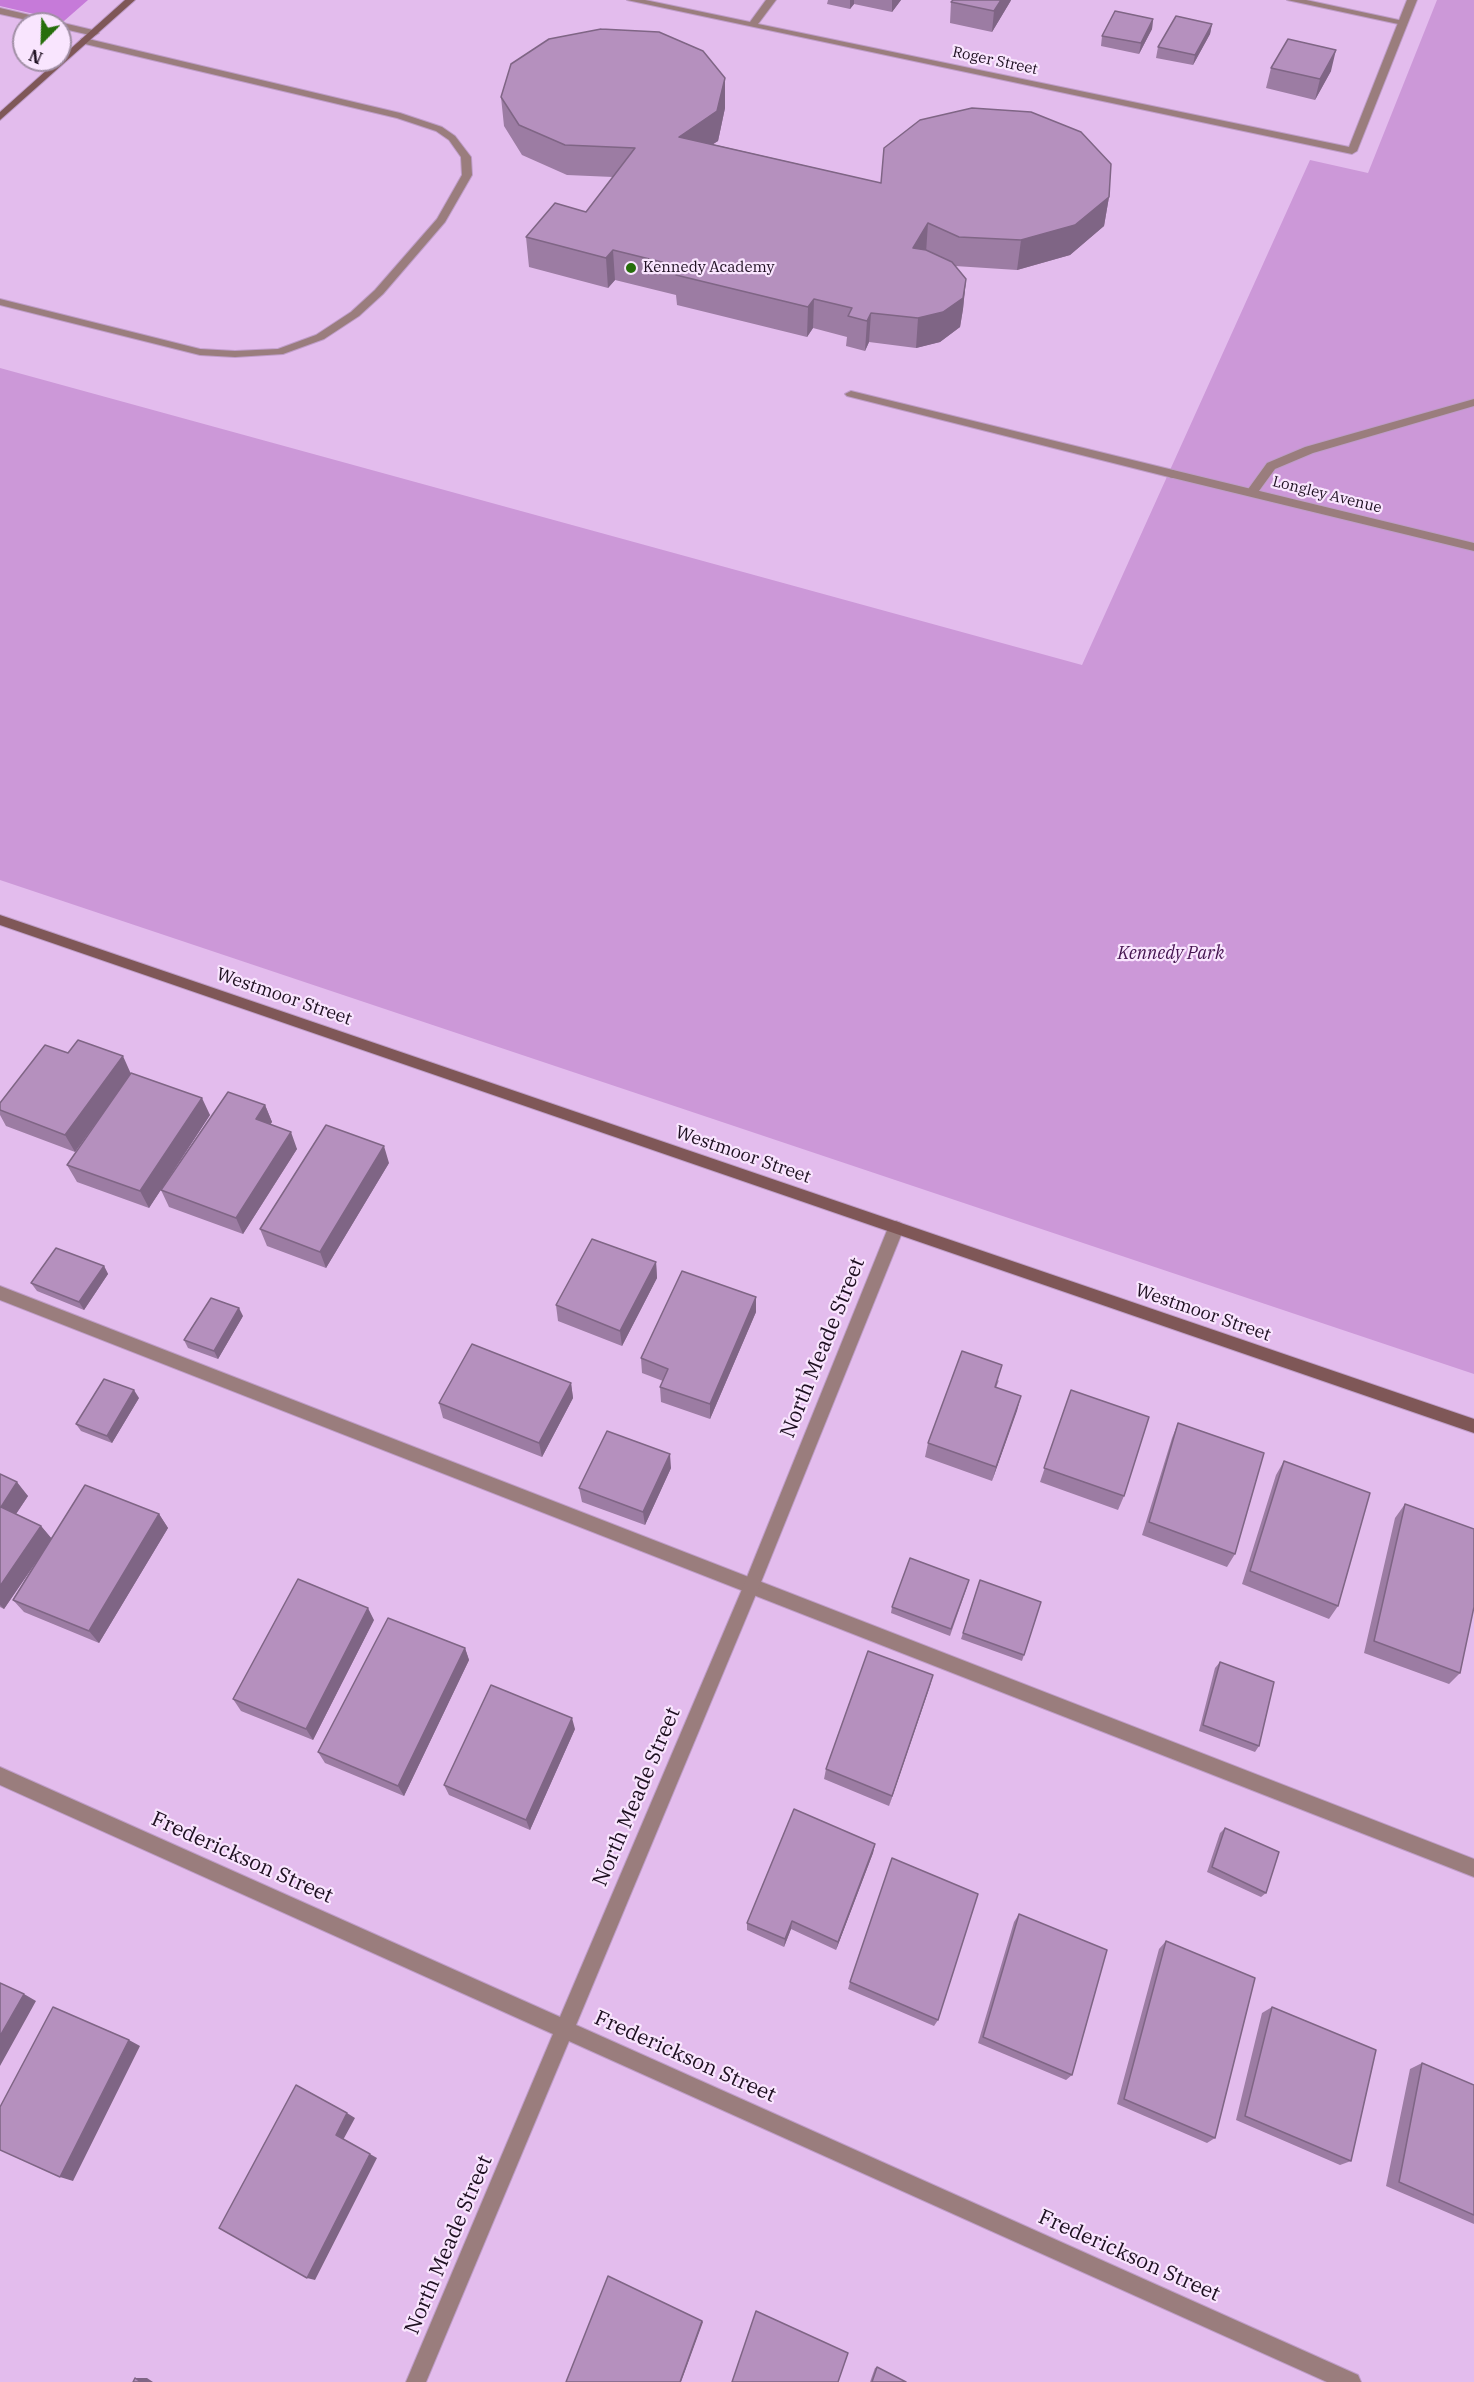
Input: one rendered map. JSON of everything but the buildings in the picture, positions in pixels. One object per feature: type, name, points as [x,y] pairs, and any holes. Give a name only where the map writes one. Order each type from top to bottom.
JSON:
[{"type":"street","points":[[0,117],[130,0]]},
{"type":"street","name":"Roger Street","points":[[632,0],[1352,151],[1403,22]]},
{"type":"street","points":[[752,25],[771,0]]},
{"type":"street","points":[[1292,0],[1403,22],[1412,0]]},
{"type":"street","points":[[72,28],[94,33]]},
{"type":"street","points":[[0,302],[200,352],[235,354],[279,352],[320,337],[355,314],[379,292],[441,220],[467,175],[465,157],[452,138],[440,129],[400,116],[84,41]]},
{"type":"street","name":"Longley Avenue","points":[[851,394],[1474,547]]},
{"type":"street","points":[[1252,492],[1271,466],[1299,454],[1474,402]]},
{"type":"street","name":"Westmoor Street","points":[[0,920],[1474,1426]]},
{"type":"street","name":"North Meade Street","points":[[416,2382],[751,1587],[896,1228]]},
{"type":"street","points":[[0,1293],[1474,1868]]},
{"type":"street","name":"Frederickson Street","points":[[0,1776],[1351,2382]]},
{"type":"green space","name":"Kennedy Park","points":[[1437,0],[1474,0],[1474,1374],[0,880],[0,368],[1082,665],[1310,160],[1368,173]]},
{"type":"shaded area","points":[[0,0],[88,0],[72,14],[72,12],[26,12],[0,6]]},
{"type":"place","name":"Kennedy Academy","points":[[631,268]]}]
